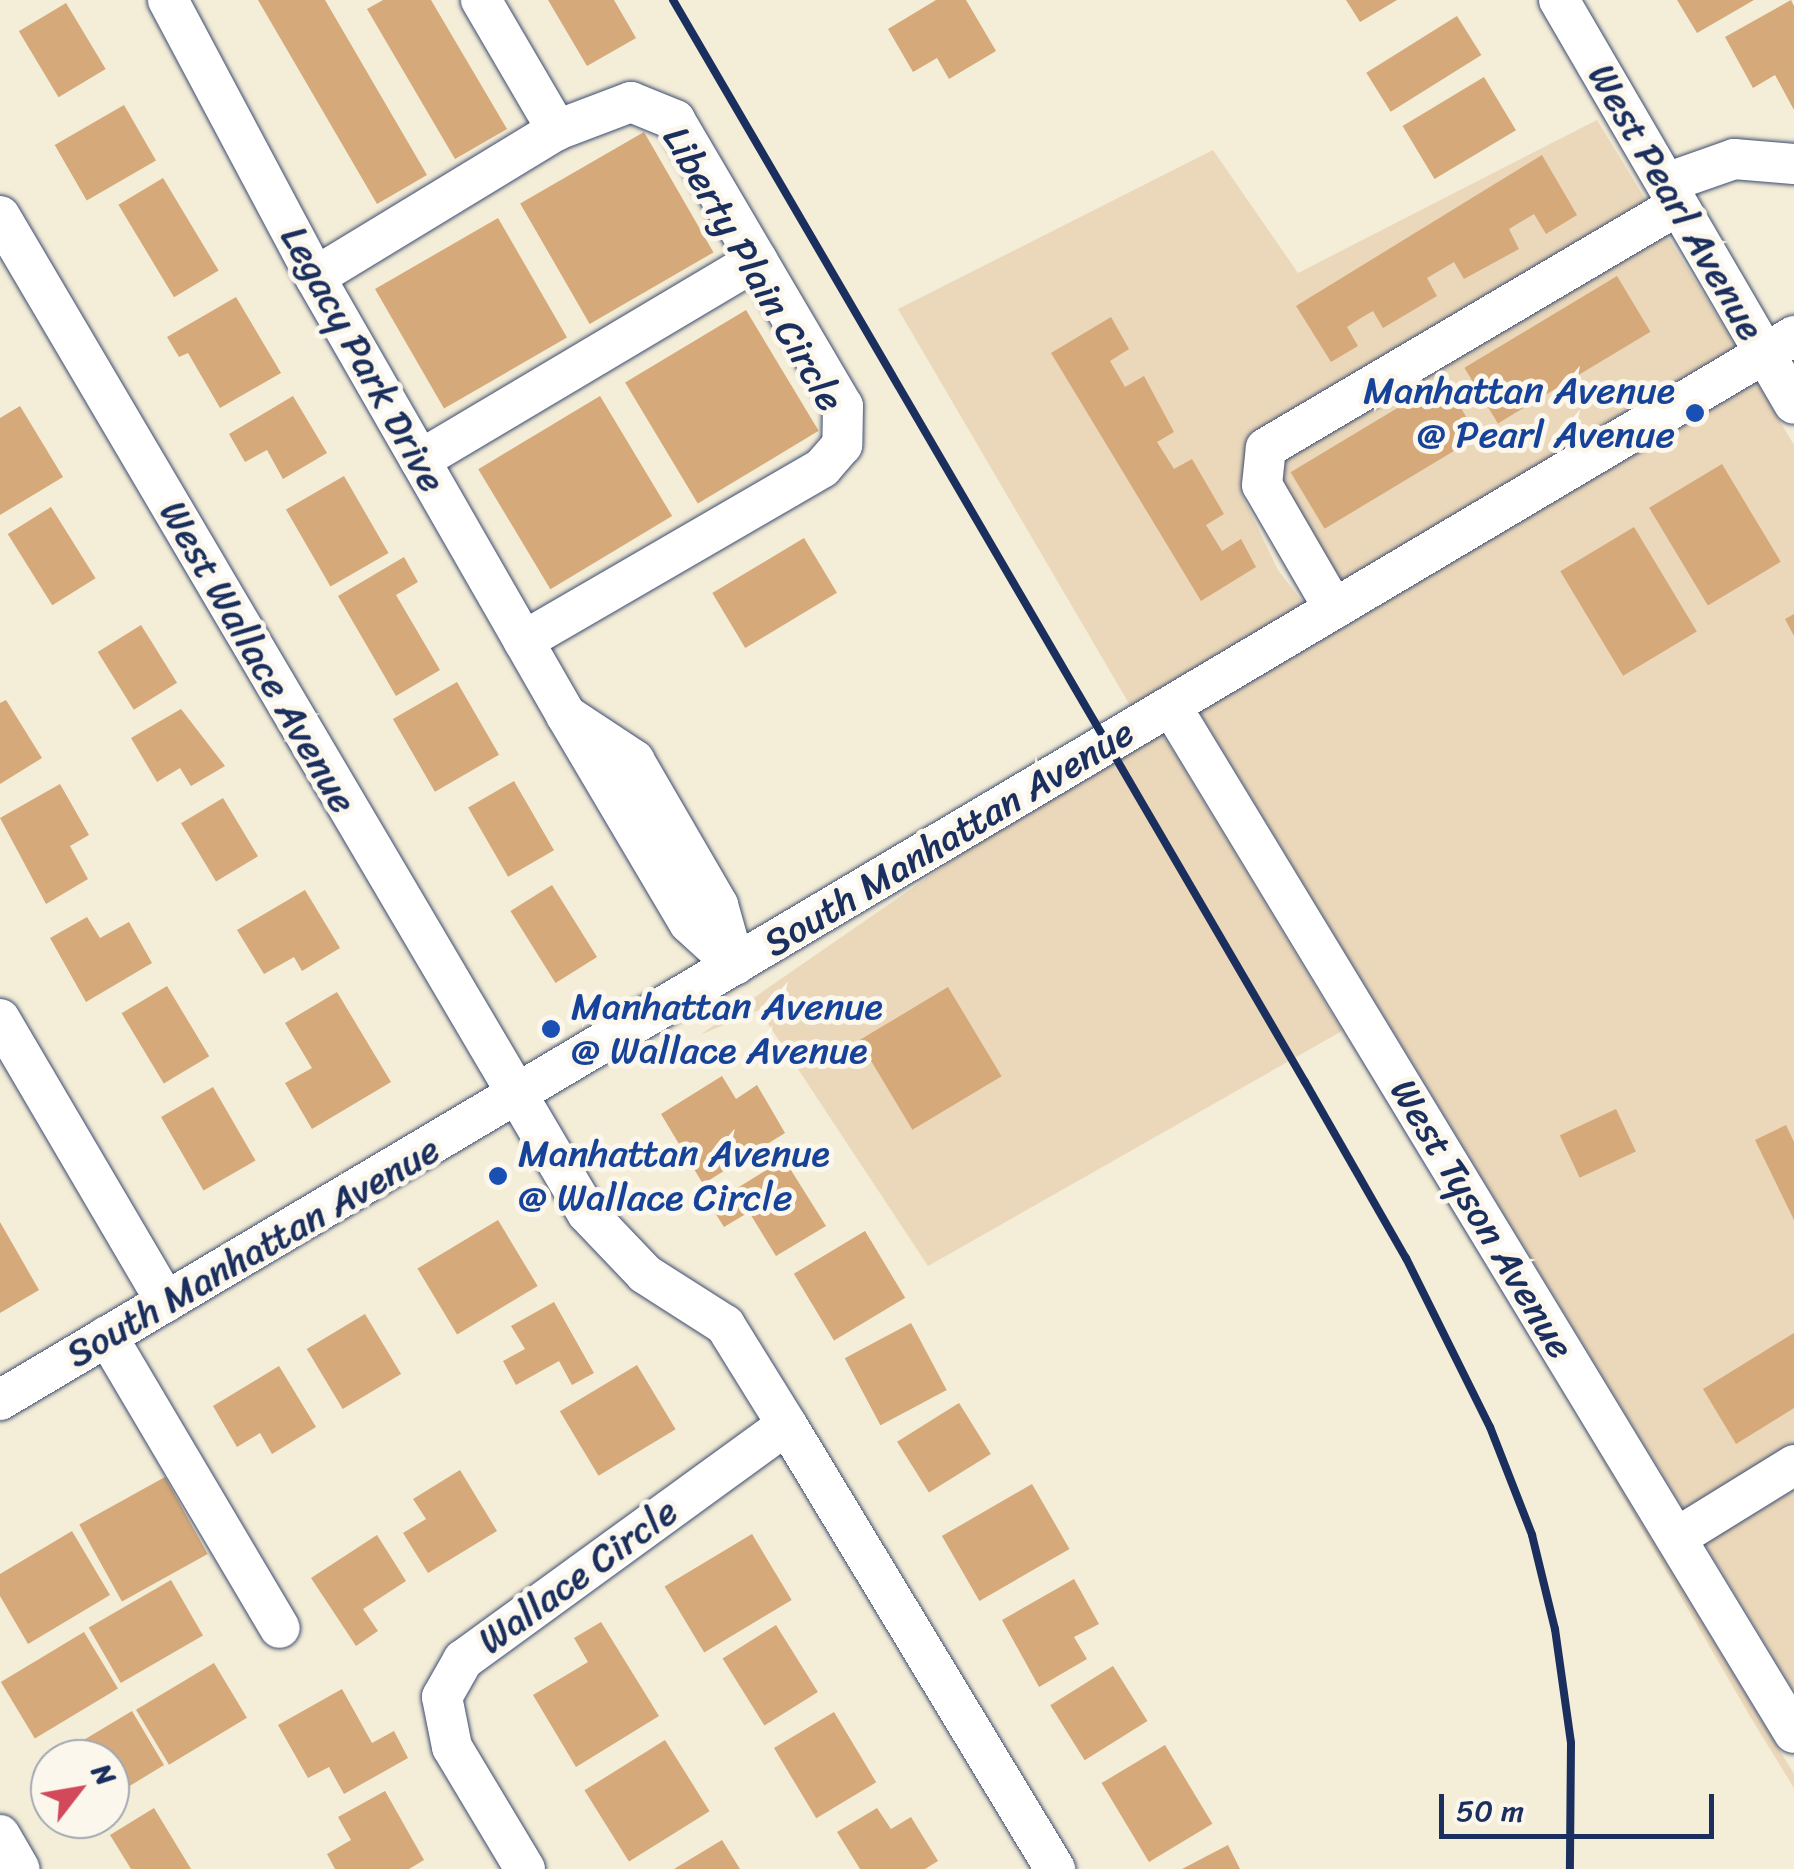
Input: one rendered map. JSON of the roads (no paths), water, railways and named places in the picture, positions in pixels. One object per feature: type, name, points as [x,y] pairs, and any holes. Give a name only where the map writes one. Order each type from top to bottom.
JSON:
[{"type":"street","name":"Legacy Park Drive","points":[[168,0],[315,277],[566,715],[634,760],[644,814],[688,923],[735,966]]},
{"type":"street","points":[[481,0],[556,130]]},
{"type":"street","name":"West Pearl Avenue","points":[[1559,0],[1672,194],[1779,345],[1794,404]]},
{"type":"street","name":"Liberty Plain Circle","points":[[315,277],[556,130],[631,102],[675,120],[842,406],[842,445],[822,468],[523,641]]},
{"type":"street","points":[[1334,609],[1262,486],[1266,448],[1734,159],[1794,164]]},
{"type":"street","name":"West Wallace Avenue","points":[[0,216],[515,1098]]},
{"type":"street","points":[[420,460],[757,260]]},
{"type":"street","name":"South Manhattan Avenue","points":[[0,1400],[1779,345]]},
{"type":"street","name":"West Tyson Avenue","points":[[1170,706],[1794,1733]]},
{"type":"street","points":[[0,1020],[166,1302]]},
{"type":"street","points":[[515,1098],[587,1212],[644,1274],[724,1326],[1054,1869]]},
{"type":"street","points":[[107,1336],[280,1628]]},
{"type":"street","name":"Wallace Circle","points":[[524,1869],[452,1747],[442,1697],[463,1660],[787,1424]]},
{"type":"street","points":[[1676,1538],[1794,1464]]},
{"type":"street","points":[[0,1835],[20,1869]]},
{"type":"railway","points":[[673,0],[1406,1258],[1490,1427],[1532,1535],[1555,1629],[1571,1743],[1570,1869]]},
{"type":"place","name":"Manhattan Avenue @ Pearl Avenue","points":[[1695,413]]},
{"type":"place","name":"Manhattan Avenue @ Wallace Avenue","points":[[551,1029]]},
{"type":"place","name":"Manhattan Avenue @ Wallace Circle","points":[[498,1176]]}]
